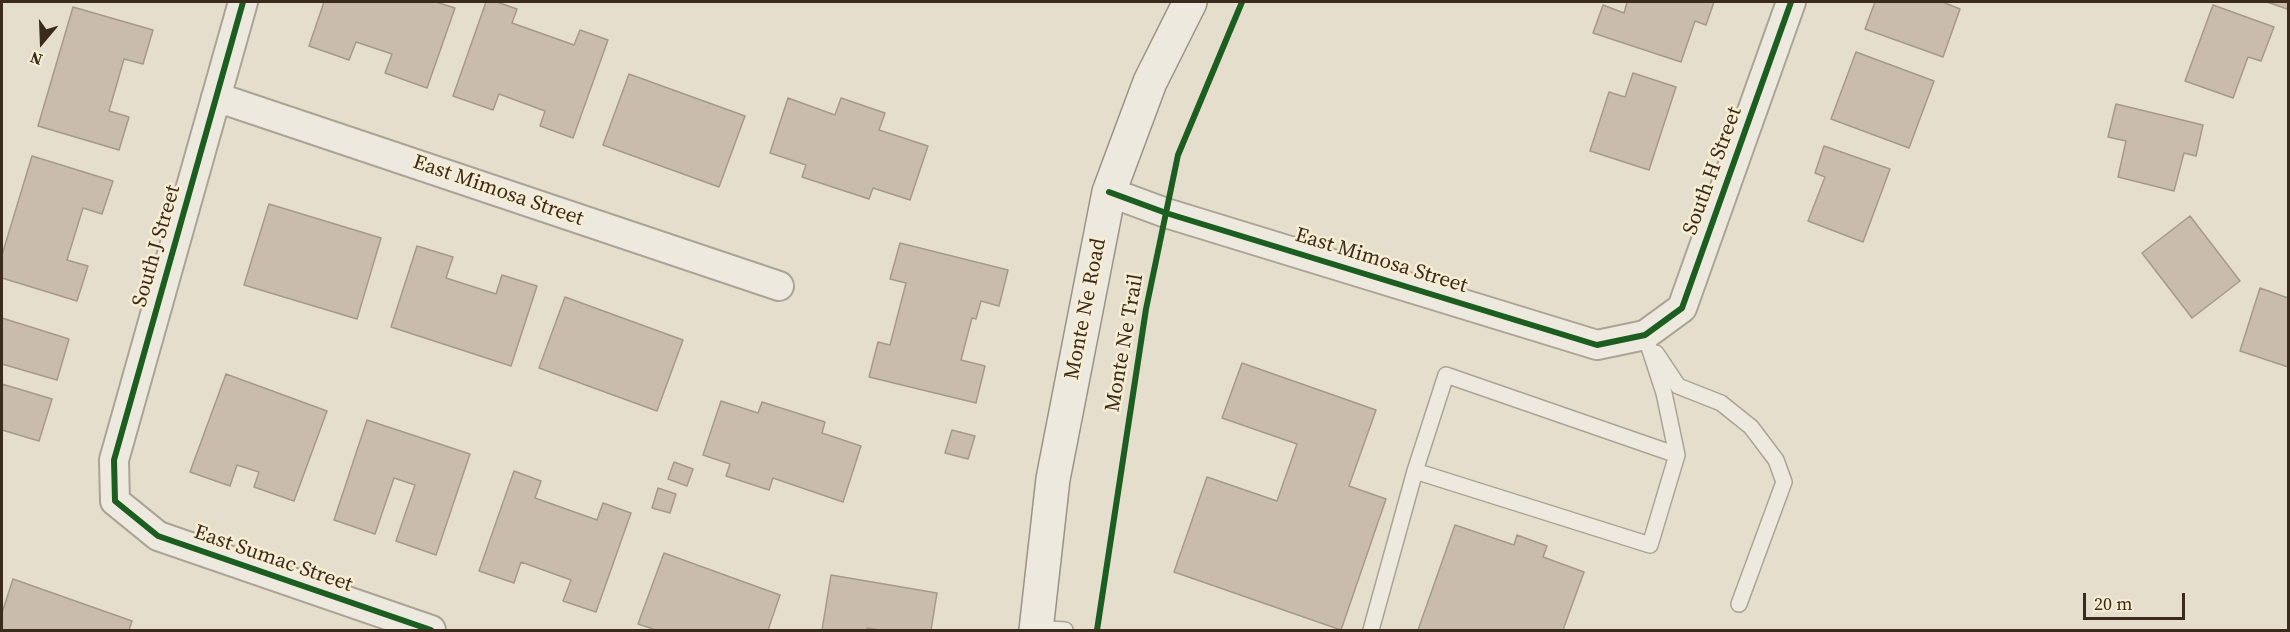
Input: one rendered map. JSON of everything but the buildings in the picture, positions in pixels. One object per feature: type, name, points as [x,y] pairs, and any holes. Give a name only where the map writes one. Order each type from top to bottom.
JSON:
[{"type":"street","name":"South J Street","points":[[115,501],[114,460],[243,2]]},
{"type":"street","name":"Monte Ne Road","points":[[1046,630],[1053,479],[1109,192],[1150,82],[1190,2]]},
{"type":"street","name":"South H Street","points":[[1645,336],[1682,308],[1791,2]]},
{"type":"street","name":"East Mimosa Street","points":[[216,97],[779,286]]},
{"type":"street","name":"East Mimosa Street","points":[[1109,192],[1166,213],[1597,345],[1645,336]]},
{"type":"street","name":"East Sumac Street","points":[[115,501],[158,536],[431,630]]},
{"type":"lane","points":[[1415,471],[1650,545],[1677,455],[1664,393],[1645,336]]},
{"type":"lane","points":[[1645,336],[1678,386],[1721,403],[1750,428],[1776,460],[1784,482],[1739,604]]},
{"type":"lane","points":[[1371,630],[1415,471],[1446,375],[1677,455]]},
{"type":"cycle path","points":[[243,2],[114,460],[115,501],[158,536],[431,630]]},
{"type":"cycle path","name":"Monte Ne Trail","points":[[1097,630],[1146,309],[1178,155],[1242,2]]},
{"type":"cycle path","points":[[1109,192],[1166,213],[1597,345],[1645,335],[1682,308],[1791,2]]}]
